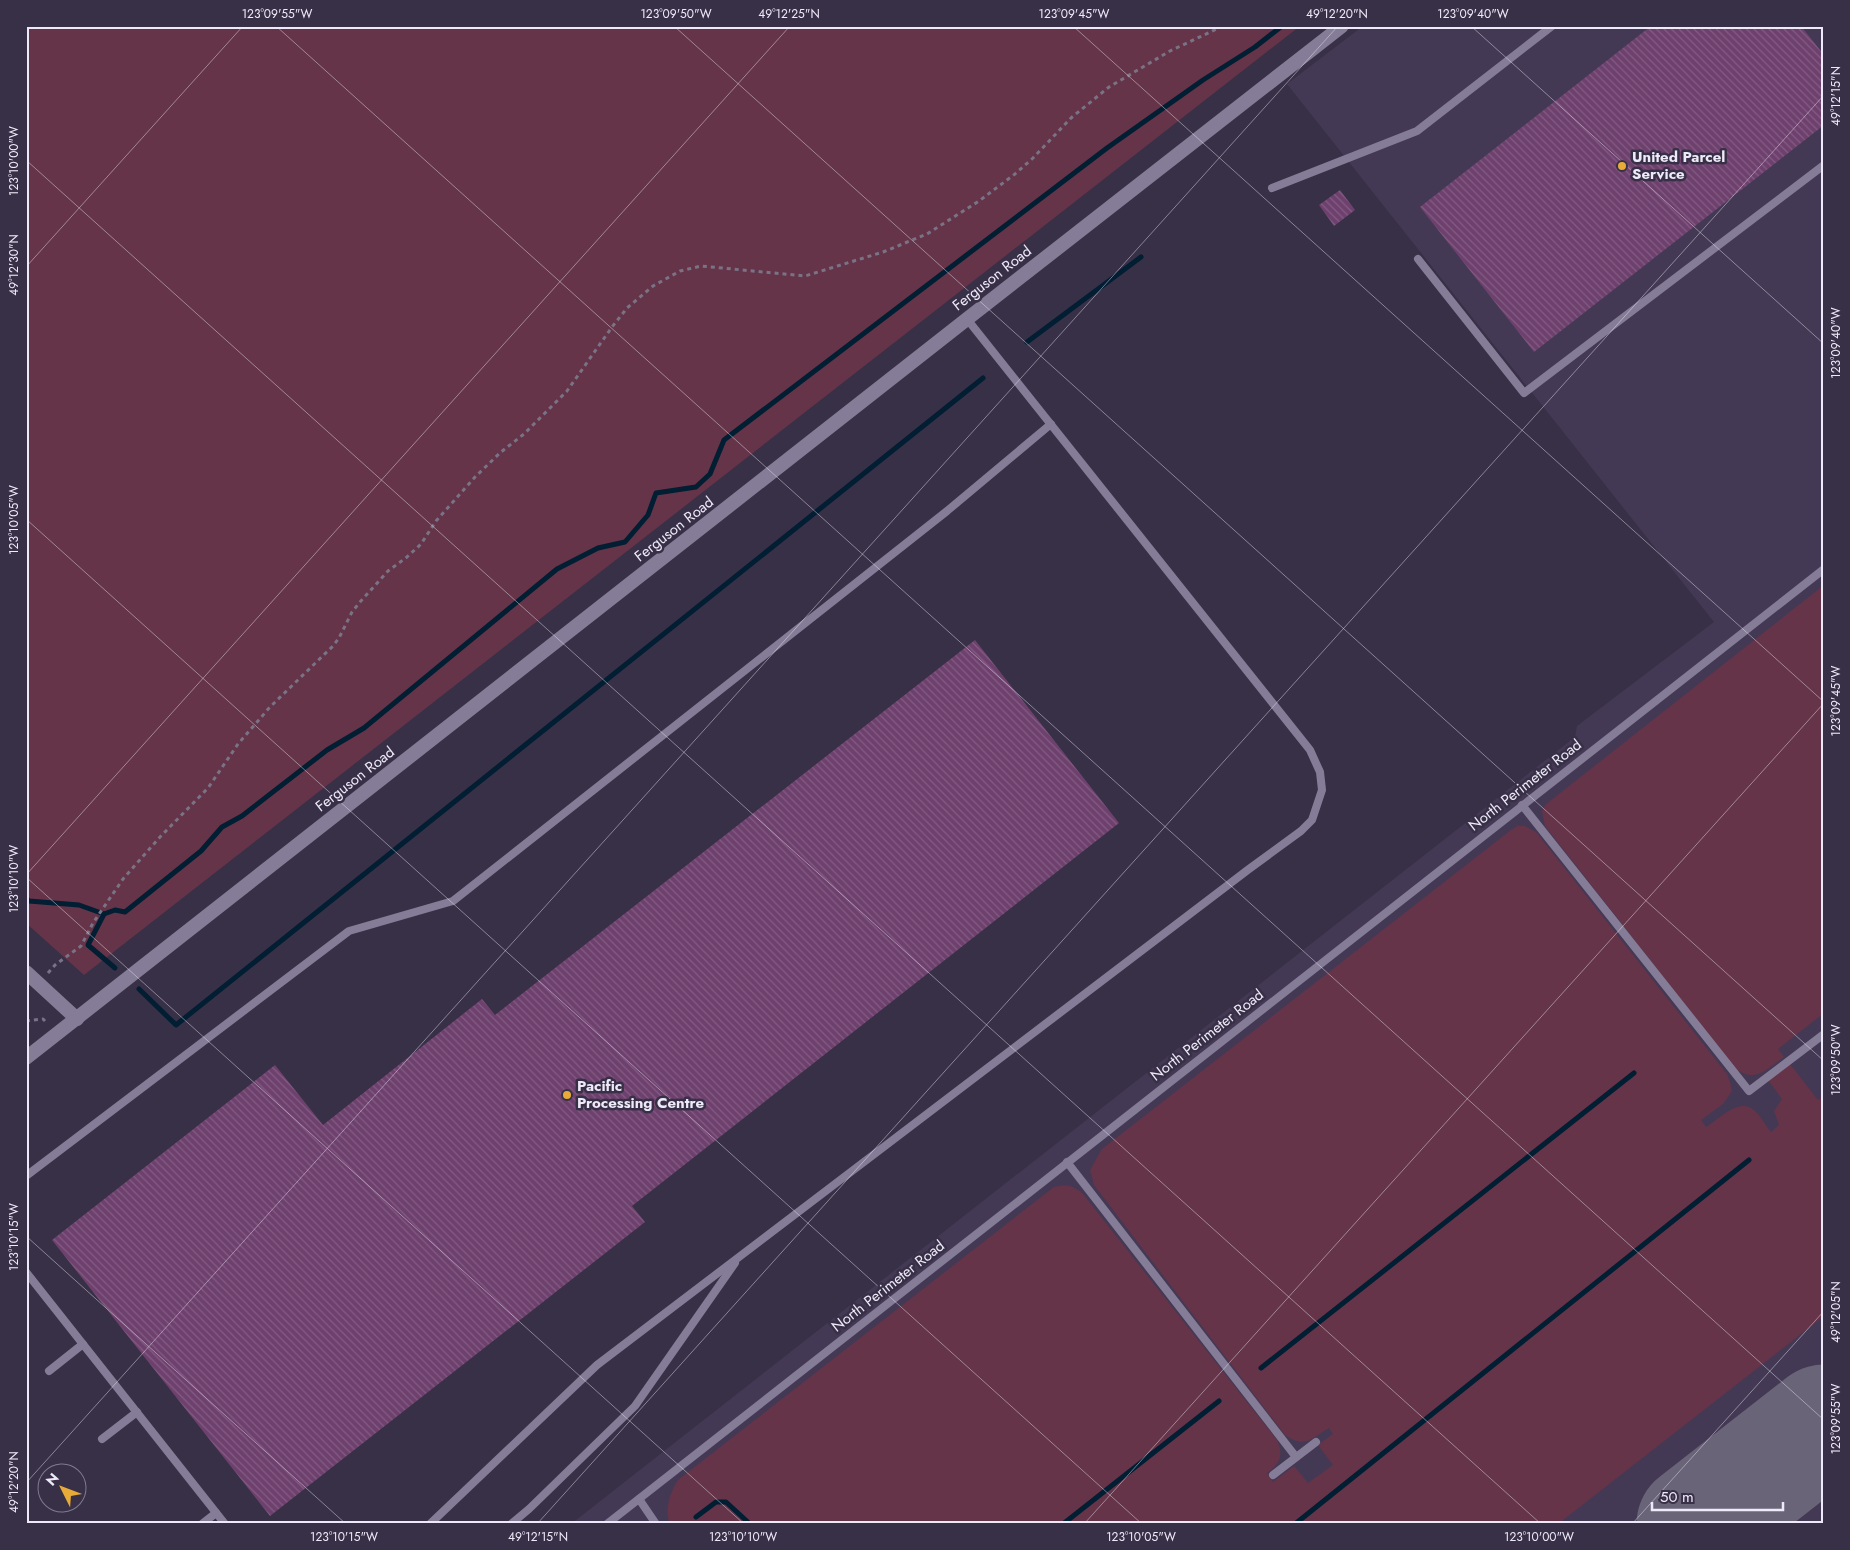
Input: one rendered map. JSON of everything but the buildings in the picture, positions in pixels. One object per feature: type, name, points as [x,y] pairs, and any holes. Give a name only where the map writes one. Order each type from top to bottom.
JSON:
[{"type":"street","name":"Ferguson Road","points":[[26,1058],[967,318],[1342,26]]},
{"type":"street","points":[[26,972],[77,1019]]},
{"type":"lane","points":[[1272,188],[1417,131],[1552,26]]},
{"type":"lane","points":[[1418,259],[1524,393],[1824,165]]},
{"type":"lane","points":[[430,1524],[597,1365],[1301,831],[1312,820],[1322,790],[1320,772],[1310,750],[967,318]]},
{"type":"lane","points":[[26,1176],[349,931],[453,902],[911,540],[1051,424]]},
{"type":"lane","name":"North Perimeter Road","points":[[608,1524],[1824,569]]},
{"type":"lane","points":[[1522,805],[1749,1091],[1824,1034]]},
{"type":"lane","points":[[1068,1162],[1296,1457]]},
{"type":"lane","points":[[511,1524],[530,1509],[635,1406],[740,1256]]},
{"type":"lane","points":[[26,1272],[225,1524]]},
{"type":"lane","points":[[49,1371],[83,1344]]},
{"type":"lane","points":[[102,1439],[137,1412]]},
{"type":"lane","points":[[1273,1475],[1316,1442]]},
{"type":"lane","points":[[639,1499],[656,1524]]},
{"type":"lane","points":[[202,1524],[216,1513]]},
{"type":"path","points":[[39,984],[55,965],[81,946],[111,894],[137,862],[208,788],[238,744],[270,707],[333,646],[352,612],[360,602],[388,571],[421,544],[436,521],[476,476],[501,452],[524,434],[567,391],[627,308],[653,286],[680,271],[701,266],[805,276],[883,252],[928,234],[979,202],[1015,174],[1071,118],[1109,87],[1170,51],[1223,26]]},
{"type":"path","points":[[26,1021],[43,1019]]},
{"type":"shaded area","points":[[26,26],[1300,26],[84,975],[26,923]]},
{"type":"shaded area","points":[[1363,26],[1824,26],[1824,1524],[571,1524],[1575,737],[1577,726],[1714,622],[1287,84]]},
{"type":"shaded area","points":[[1824,585],[1824,1013],[1778,1049],[1784,1057],[1760,1073],[1748,1075],[1734,1067],[1545,826],[1542,811],[1545,805]]},
{"type":"shaded area","points":[[1517,826],[1525,826],[1536,832],[1727,1074],[1732,1091],[1723,1104],[1701,1120],[1706,1127],[1729,1111],[1742,1106],[1754,1110],[1771,1132],[1779,1125],[1774,1111],[1782,1099],[1768,1080],[1790,1064],[1818,1100],[1824,1096],[1824,1316],[1558,1524],[670,1524],[668,1518],[669,1501],[678,1480],[1054,1187],[1062,1186],[1073,1187],[1083,1194],[1277,1440],[1280,1459],[1267,1473],[1273,1482],[1294,1466],[1308,1483],[1333,1465],[1318,1445],[1333,1434],[1329,1428],[1303,1442],[1285,1435],[1094,1185],[1090,1170],[1102,1149]]},
{"type":"waterway","points":[[104,914],[115,910],[125,912],[201,851],[222,827],[242,816],[327,750],[364,728],[557,569],[598,548],[625,542],[648,515],[656,493],[696,487],[710,474],[724,440],[1107,148],[1203,80],[1255,47],[1282,26]]},
{"type":"waterway","points":[[1027,342],[1141,257]]},
{"type":"waterway","points":[[139,989],[176,1025],[983,378]]},
{"type":"waterway","points":[[26,898],[29,901],[79,905],[104,914],[88,945],[115,968]]},
{"type":"waterway","points":[[1261,1368],[1634,1073]]},
{"type":"waterway","points":[[1295,1524],[1749,1160]]},
{"type":"waterway","points":[[1063,1524],[1219,1401]]},
{"type":"waterway","points":[[696,1517],[716,1502],[726,1502],[750,1524]]},
{"type":"runway","points":[[1696,1524],[1824,1424]]},
{"type":"place","name":"United Parcel Service","points":[[1622,166]]},
{"type":"place","name":"Pacific Processing Centre","points":[[567,1095]]}]
